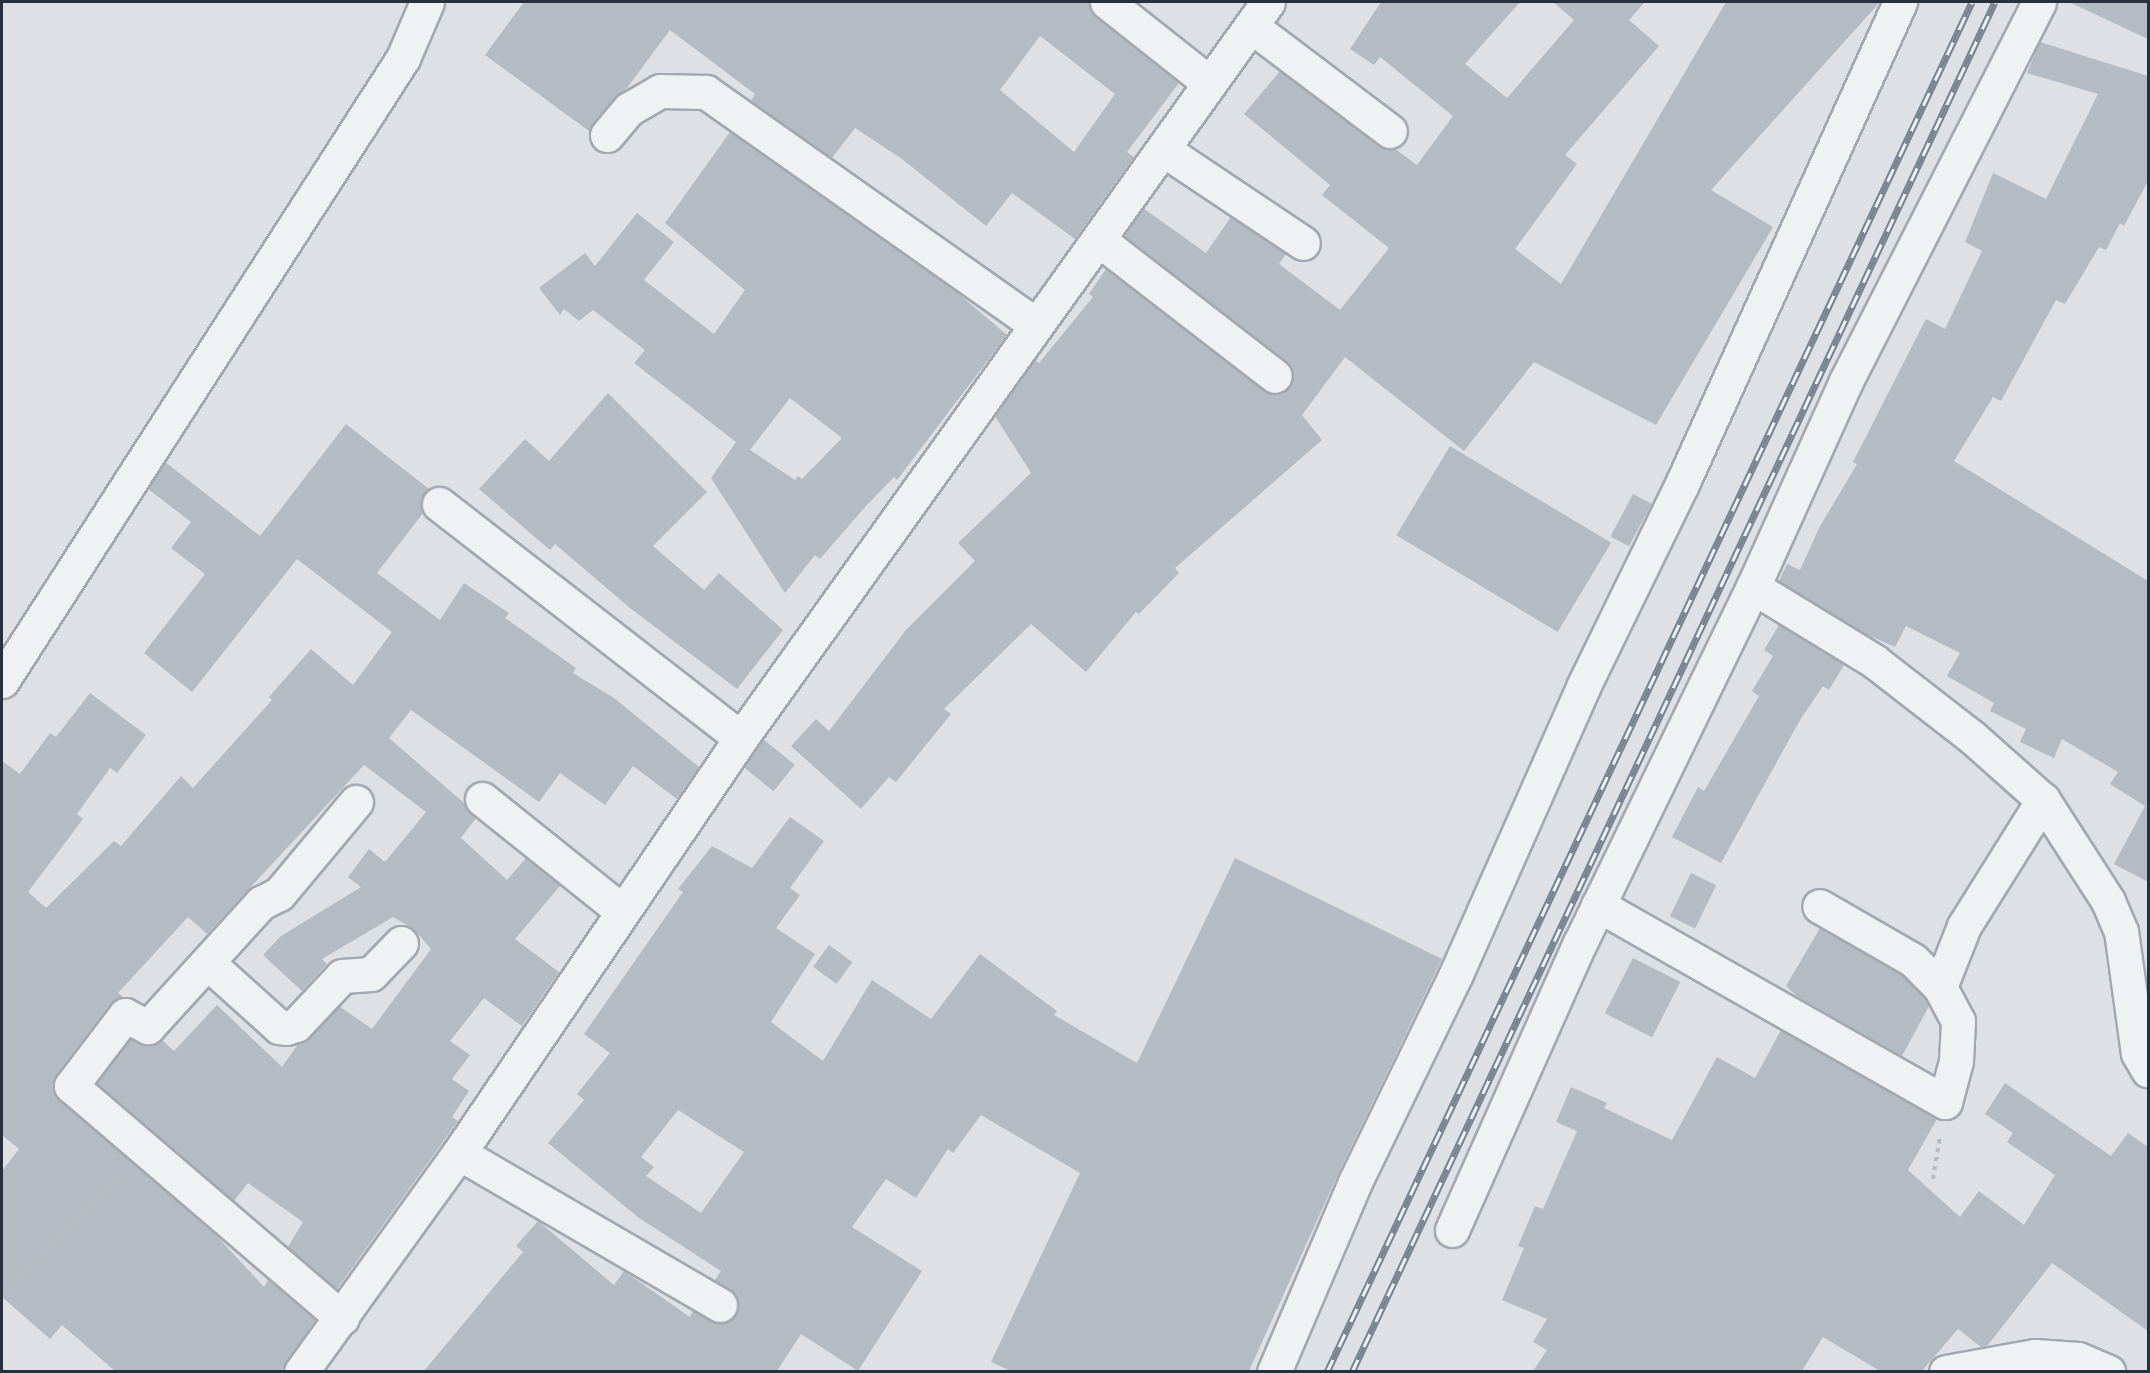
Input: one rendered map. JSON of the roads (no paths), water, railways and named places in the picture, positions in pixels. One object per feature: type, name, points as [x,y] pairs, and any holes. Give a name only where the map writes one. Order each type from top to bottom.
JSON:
[{"type":"street","points":[[2,681],[403,58],[427,2]]},
{"type":"street","points":[[1107,2],[1207,81]]},
{"type":"street","points":[[1274,1371],[1355,1182],[1456,974],[1584,685],[1682,484],[1900,2]]},
{"type":"street","points":[[1452,1230],[1598,905],[1753,587],[1846,381],[2039,2]]},
{"type":"street","points":[[301,1371],[342,1318],[459,1152],[741,738],[1034,323],[1099,240],[1164,150],[1207,81],[1259,14],[1390,131]]},
{"type":"street","points":[[607,135],[629,109],[660,91],[706,92],[1034,323]]},
{"type":"street","points":[[1164,150],[1303,243]]},
{"type":"street","points":[[1099,240],[1275,376]]},
{"type":"street","points":[[439,504],[741,738]]},
{"type":"street","points":[[1753,587],[1874,661],[1972,736],[2043,801],[2108,901],[2121,931],[2136,1041],[2148,1070]]},
{"type":"street","points":[[482,799],[622,911]]},
{"type":"street","points":[[1940,987],[1964,926],[2043,801]]},
{"type":"street","points":[[342,1318],[71,1086],[125,1015],[148,1027],[261,903],[279,894],[356,802]]},
{"type":"street","points":[[1598,905],[1945,1102],[1956,1061],[1958,1021],[1940,987],[1913,960],[1819,906]]},
{"type":"street","points":[[208,963],[279,1027],[285,1028],[296,1025],[342,976],[371,974],[401,943]]},
{"type":"street","points":[[459,1152],[720,1305]]},
{"type":"street","points":[[1946,1371],[2035,1356],[2078,1359],[2108,1371]]},
{"type":"railway","points":[[1327,1372],[1972,2]]},
{"type":"railway","points":[[1352,1372],[1995,2]]}]
